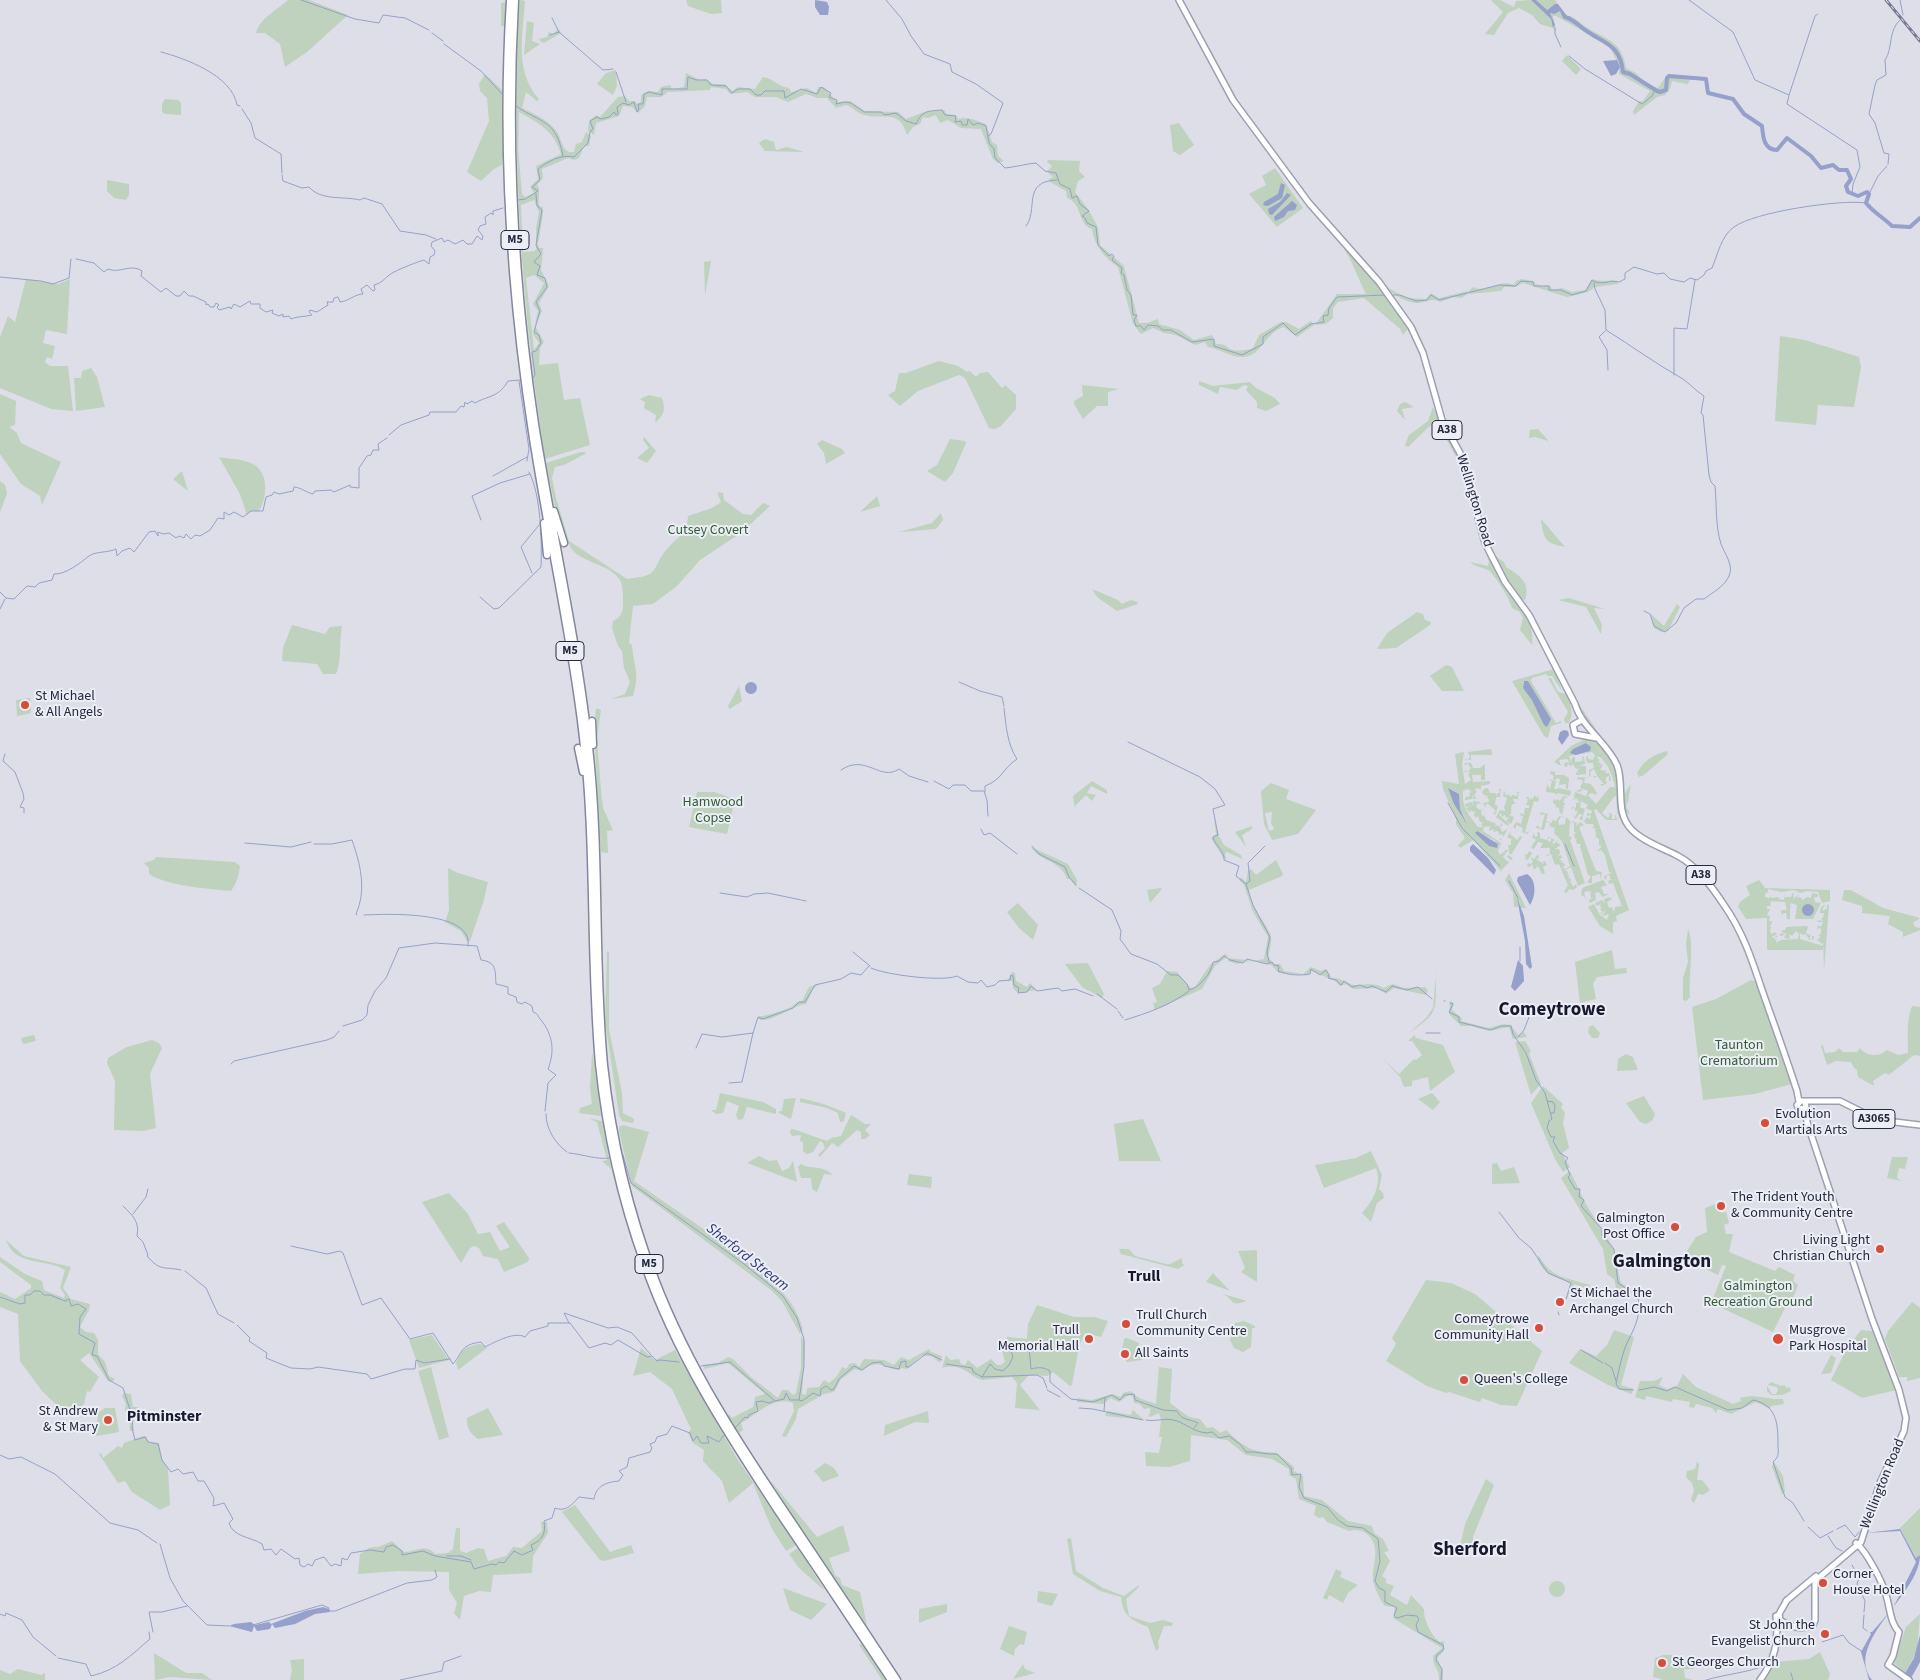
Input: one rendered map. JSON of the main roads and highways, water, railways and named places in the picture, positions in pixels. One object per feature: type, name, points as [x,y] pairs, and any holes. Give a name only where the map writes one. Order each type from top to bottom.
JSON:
[{"type":"highway","name":"M5","points":[[510,0],[506,115],[510,236],[520,348],[537,466],[547,555]]},
{"type":"highway","name":"M5","points":[[515,0],[512,138],[515,236],[525,348],[545,478],[581,683],[593,783]]},
{"type":"highway","name":"M5","points":[[537,466],[577,691],[590,808],[596,1012],[602,1088],[620,1184],[644,1264],[677,1343],[712,1409],[891,1680]]},
{"type":"highway","name":"M5","points":[[545,478],[564,543]]},
{"type":"highway","name":"M5","points":[[592,721],[601,1012],[605,1071],[619,1159],[643,1245],[678,1334],[716,1406],[897,1680]]},
{"type":"highway","name":"M5","points":[[578,748],[590,808]]},
{"type":"main road","name":"Wellington Road","points":[[1180,0],[1227,91],[1309,204],[1389,295],[1406,318],[1420,347],[1442,420],[1461,455],[1482,534],[1490,553],[1505,582],[1529,615],[1582,720],[1609,752],[1617,767],[1622,813],[1629,828],[1637,835],[1686,860],[1708,883],[1742,933],[1803,1105],[1870,1315],[1899,1390],[1905,1411],[1905,1427],[1856,1544],[1832,1565],[1815,1584]]},
{"type":"main road","name":"Wellington Road","points":[[1572,699],[1574,723]]},
{"type":"main road","points":[[1582,720],[1574,723],[1572,730],[1575,734],[1597,738]]},
{"type":"main road","points":[[1585,736],[1588,726]]},
{"type":"main road","name":"A3065","points":[[1803,1105],[1814,1102],[1840,1102],[1878,1120],[1920,1125]]},
{"type":"main road","name":"Wellington Road","points":[[1805,1587],[1856,1544]]},
{"type":"main road","points":[[1856,1544],[1884,1590],[1892,1618],[1900,1635],[1888,1665],[1909,1680]]},
{"type":"main road","points":[[1777,1621],[1790,1626],[1806,1627],[1813,1625],[1816,1620],[1815,1584]]},
{"type":"main road","name":"A38","points":[[1760,1680],[1771,1666],[1776,1648],[1777,1612],[1787,1600],[1805,1587],[1815,1584]]},
{"type":"main road","points":[[1787,1600],[1780,1610],[1779,1617],[1790,1626]]},
{"type":"main road","points":[[1777,1634],[1782,1628],[1790,1626]]},
{"type":"water","points":[[815,0],[827,2],[829,7],[828,15],[820,15],[815,7]]},
{"type":"water","points":[[1531,0],[1536,0],[1547,10],[1558,4],[1567,16],[1570,16],[1569,19],[1563,18],[1560,11],[1554,14],[1550,13],[1555,25],[1553,28],[1551,19]]},
{"type":"water","points":[[1617,60],[1620,67],[1616,74],[1611,76],[1603,61]]},
{"type":"water","points":[[1281,183],[1285,185],[1282,198],[1268,206],[1263,205],[1264,202],[1278,194]]},
{"type":"water","points":[[1287,193],[1291,195],[1272,215],[1269,214],[1268,209],[1280,202]]},
{"type":"water","points":[[1292,201],[1297,205],[1295,210],[1288,211],[1284,217],[1275,221],[1274,217]]},
{"type":"water","points":[[1524,681],[1528,681],[1551,719],[1547,727],[1544,725],[1532,700],[1523,688]]},
{"type":"water","points":[[751,682],[757,688],[751,694],[745,688]]},
{"type":"water","points":[[1568,731],[1569,735],[1562,745],[1558,739],[1560,732]]},
{"type":"water","points":[[1586,743],[1591,747],[1590,751],[1576,755],[1570,753],[1573,749]]},
{"type":"water","points":[[1448,788],[1459,794],[1460,809],[1467,824],[1454,804]]},
{"type":"water","points":[[1477,831],[1498,844],[1497,848],[1489,846],[1475,833]]},
{"type":"water","points":[[1473,844],[1488,858],[1496,870],[1494,875],[1470,851],[1470,847]]},
{"type":"water","points":[[1527,874],[1534,884],[1530,905],[1517,881],[1518,877]]},
{"type":"water","points":[[1517,898],[1524,916],[1532,967],[1530,969],[1526,964],[1525,941]]},
{"type":"water","points":[[1808,904],[1814,910],[1808,916],[1802,910]]},
{"type":"water","points":[[1518,960],[1523,966],[1524,981],[1515,991],[1511,987]]},
{"type":"water","points":[[1900,1529],[1916,1558],[1920,1555],[1917,1570],[1893,1607],[1916,1562],[1900,1531],[1866,1533]]},
{"type":"water","points":[[323,1607],[329,1609],[330,1612],[315,1614],[295,1624],[275,1628],[272,1624],[270,1629],[257,1631],[254,1626],[252,1632],[229,1626],[251,1622],[255,1625],[269,1622],[271,1624],[305,1611]]},
{"type":"water","points":[[1891,1610],[1874,1634],[1867,1650],[1866,1665],[1872,1680],[1869,1680],[1861,1652],[1871,1634],[1870,1632]]},
{"type":"water","points":[[1920,1635],[1920,1662],[1910,1680],[1901,1680],[1914,1658]]},
{"type":"waterway","points":[[301,0],[355,19],[379,23],[383,15],[405,18],[429,30]]},
{"type":"waterway","points":[[886,0],[902,19],[924,54],[950,64],[952,72],[976,84],[1003,103],[991,134],[988,136]]},
{"type":"waterway","points":[[1689,0],[1733,32],[1755,80],[1789,95],[1787,104],[1857,150],[1860,167],[1853,184],[1852,195]]},
{"type":"waterway","points":[[1900,0],[1903,15]]},
{"type":"waterway","points":[[1789,95],[1815,16],[1818,14]]},
{"type":"waterway","points":[[1565,17],[1612,47],[1619,57],[1623,72],[1630,74],[1657,91],[1666,90],[1667,78],[1669,76],[1706,79],[1708,93],[1733,99],[1744,114],[1762,126],[1764,138],[1769,148],[1777,150],[1787,138],[1811,156],[1821,168],[1833,165],[1839,170],[1847,170],[1851,179],[1846,186],[1848,192],[1858,196],[1867,192],[1869,194],[1866,203],[1892,226],[1910,227],[1920,218]]},
{"type":"waterway","points":[[552,18],[559,32],[603,70],[613,69]]},
{"type":"waterway","points":[[1888,164],[1889,154],[1884,153],[1875,123],[1869,114],[1877,80],[1886,75],[1885,60],[1889,51],[1892,34],[1900,20]]},
{"type":"waterway","points":[[1555,28],[1555,34],[1561,47]]},
{"type":"waterway","points":[[550,35],[559,32]]},
{"type":"waterway","points":[[432,33],[443,41]]},
{"type":"waterway","points":[[444,44],[481,71],[502,94]]},
{"type":"waterway","points":[[161,52],[194,63],[217,77],[226,85],[233,94],[237,105],[240,106]]},
{"type":"waterway","points":[[1569,56],[1585,69],[1642,104],[1652,96],[1655,90]]},
{"type":"waterway","points":[[616,72],[626,102]]},
{"type":"waterway","points":[[527,198],[538,191],[532,187],[540,180],[538,169],[555,159],[565,156],[574,157],[588,143],[590,132],[593,129],[590,121],[597,117],[601,119],[609,117],[614,112],[616,115],[618,114],[617,107],[623,103],[629,105],[634,102],[637,112],[639,109],[638,104],[643,104],[644,94],[649,92],[662,95],[662,89],[687,89],[688,77],[696,80],[707,80],[711,85],[726,86],[732,93],[738,89],[750,89],[756,95],[761,95],[765,91],[784,91],[785,98],[801,89],[817,94],[821,87],[831,93],[829,97],[837,100],[836,104],[851,103],[864,112],[881,112],[885,115],[896,113],[906,121],[916,124],[920,116],[929,111],[937,110],[942,110],[945,115],[956,116],[955,122],[961,121],[962,125],[967,125],[968,119],[973,125],[978,123],[986,126],[989,143],[994,149],[995,158],[1005,168],[1036,163],[1045,171],[1056,173],[1060,184],[1070,189],[1072,198],[1077,196],[1080,204],[1089,211],[1082,216],[1087,223],[1096,227],[1098,245],[1109,256],[1112,254],[1114,256],[1112,260],[1122,268],[1121,273],[1124,275],[1127,290],[1131,295],[1133,315],[1137,315],[1134,320],[1136,326],[1141,326],[1144,330],[1148,325],[1158,326],[1163,330],[1171,330],[1192,342],[1214,339],[1214,346],[1242,355],[1263,344],[1263,337],[1283,323],[1295,335],[1311,324],[1324,322],[1323,316],[1328,315],[1329,308],[1337,297],[1386,295]]},
{"type":"waterway","points":[[516,106],[547,124],[552,129],[560,144],[563,156]]},
{"type":"waterway","points":[[242,109],[251,123],[255,138],[281,154],[282,173]]},
{"type":"waterway","points":[[1869,194],[1878,176],[1887,166]]},
{"type":"waterway","points":[[282,175],[283,181],[302,188],[309,187],[326,196],[360,200],[364,198],[382,204],[400,231],[426,235],[436,239]]},
{"type":"waterway","points":[[1026,226],[1030,219],[1033,197],[1039,185],[1057,180]]},
{"type":"waterway","points":[[533,378],[535,375],[532,352],[536,351],[541,343],[539,335],[534,332],[540,311],[536,302],[547,287],[545,278],[537,275],[540,266],[534,262],[541,254],[536,245],[542,210],[537,206],[536,194]]},
{"type":"waterway","points":[[518,200],[526,199]]},
{"type":"waterway","points":[[1390,295],[1400,295],[1416,301],[1427,300],[1431,295],[1439,300],[1499,285],[1516,286],[1521,281],[1533,282],[1534,286],[1549,286],[1549,290],[1561,290],[1572,295],[1586,291],[1592,280],[1599,283],[1619,282],[1625,279],[1625,273],[1634,267],[1657,274],[1664,273],[1670,279],[1684,282],[1690,278],[1697,280],[1712,268],[1726,235],[1744,221],[1798,208],[1838,203],[1866,203]]},
{"type":"waterway","points":[[76,259],[94,263],[104,272],[108,269],[138,269],[142,271],[141,276],[161,292],[166,288],[176,296],[180,296],[184,291],[189,296],[206,302],[206,305],[208,304],[210,307],[214,307],[216,303],[219,305],[217,307],[219,310],[230,307],[231,309],[234,304],[240,307],[250,301],[251,304],[260,304],[260,308],[266,312],[273,310],[272,313],[279,316],[283,314],[283,317],[289,316],[291,319],[312,315],[309,312],[310,310],[317,312],[328,305],[327,302],[333,302],[334,298],[338,297],[340,302],[363,294],[361,289],[367,285],[373,291],[375,290],[374,285],[409,265],[424,260],[429,264],[430,257],[434,255],[435,251],[431,246],[432,242],[442,238],[444,242],[448,240],[455,244],[463,240],[467,244],[472,244],[477,236],[482,240],[483,236],[478,230],[480,226],[486,224],[485,217],[491,213],[493,215],[493,211],[503,208]]},
{"type":"waterway","points":[[0,277],[53,284],[69,278],[71,259]]},
{"type":"waterway","points":[[1674,375],[1674,328],[1687,329],[1695,280]]},
{"type":"waterway","points":[[1594,283],[1605,310],[1606,330],[1683,379],[1704,396],[1701,413],[1703,415],[1709,475],[1711,482],[1715,486],[1719,537],[1728,560],[1729,576],[1721,586],[1704,599],[1696,599],[1684,608],[1676,623],[1665,632],[1654,626],[1650,614],[1644,611]]},
{"type":"waterway","points":[[1605,331],[1599,337],[1607,350],[1608,370]]},
{"type":"waterway","points":[[389,435],[401,425],[429,415],[430,412],[456,412],[461,406],[464,407],[465,402],[467,404],[472,401],[475,403],[497,393],[508,381],[520,380]]},
{"type":"waterway","points":[[519,381],[529,449],[527,461]]},
{"type":"waterway","points":[[0,592],[6,598],[14,599],[27,586],[35,587],[39,583],[52,580],[54,574],[68,571],[92,554],[116,549],[117,556],[122,551],[130,548],[134,552],[149,532],[155,531],[158,536],[158,532],[163,534],[169,533],[176,538],[179,536],[184,538],[186,534],[191,539],[195,535],[200,536],[210,530],[218,518],[224,519],[224,512],[229,515],[234,512],[243,517],[251,511],[263,511],[266,497],[274,492],[279,494],[293,491],[294,487],[313,494],[315,491],[331,490],[334,492],[350,485],[350,487],[359,488],[359,468],[373,450],[379,450],[378,444],[387,438]]},
{"type":"waterway","points":[[493,476],[527,457]]},
{"type":"waterway","points":[[480,597],[494,609],[499,608],[541,567],[541,532],[538,505],[529,472]]},
{"type":"waterway","points":[[481,520],[472,496],[500,483],[530,474]]},
{"type":"waterway","points":[[532,573],[521,547],[539,525]]},
{"type":"waterway","points":[[0,609],[5,599]]},
{"type":"waterway","points":[[959,682],[980,691],[1002,697],[1004,706]]},
{"type":"waterway","points":[[985,792],[985,786],[999,777],[1017,759],[1009,741],[1004,708]]},
{"type":"waterway","points":[[1128,742],[1200,777],[1215,789],[1225,805],[1213,809],[1218,835],[1213,837],[1223,854],[1224,860],[1239,866],[1236,876],[1246,884]]},
{"type":"waterway","points":[[5,754],[3,761],[15,772],[23,793],[24,799],[20,807],[24,808],[24,813]]},
{"type":"waterway","points":[[841,770],[858,764],[885,772],[899,769],[909,776],[928,782]]},
{"type":"waterway","points":[[934,781],[949,789],[953,785],[965,785],[971,791],[984,791],[987,800],[988,816]]},
{"type":"waterway","points":[[1448,803],[1462,828],[1500,866]]},
{"type":"waterway","points":[[981,829],[984,835],[990,833],[1017,854]]},
{"type":"waterway","points":[[314,844],[332,844],[352,840],[358,858],[362,886],[357,915]]},
{"type":"waterway","points":[[245,843],[291,847],[311,842]]},
{"type":"waterway","points":[[1565,844],[1574,866]]},
{"type":"waterway","points":[[1032,846],[1039,854],[1065,867],[1069,877],[1076,885]]},
{"type":"waterway","points":[[1265,846],[1248,863],[1250,881],[1246,884],[1253,905],[1270,937],[1267,952],[1269,962]]},
{"type":"waterway","points":[[1509,881],[1518,898]]},
{"type":"waterway","points":[[1079,888],[1112,910],[1121,931],[1120,939],[1131,954],[1157,964],[1171,975],[1178,975],[1187,984],[1189,990],[1197,986],[1204,979],[1210,971],[1213,962],[1219,961],[1224,956],[1230,960],[1243,963],[1247,959],[1267,964],[1272,962],[1274,965],[1279,966],[1278,971],[1290,974],[1310,974],[1311,969],[1320,975],[1326,970],[1329,975],[1328,978],[1336,980],[1341,985],[1344,981],[1352,987],[1360,985],[1367,988],[1372,986],[1386,992],[1392,986],[1407,990],[1418,987],[1432,999]]},
{"type":"waterway","points":[[720,893],[747,897],[754,894],[768,893],[806,901]]},
{"type":"waterway","points":[[364,915],[408,915],[443,920],[457,926],[466,934],[468,946]]},
{"type":"waterway","points":[[343,1026],[362,1020],[367,1015],[368,1005],[375,991],[386,978],[399,948],[435,943],[477,946],[481,960],[493,965],[496,984],[508,987],[508,994],[516,997],[517,1002],[522,1004],[525,1002],[532,1006],[533,1012],[537,1014],[548,1031],[552,1043],[552,1056],[548,1069],[556,1075],[548,1083],[545,1111]]},
{"type":"waterway","points":[[1520,947],[1520,961]]},
{"type":"waterway","points":[[853,952],[870,966]]},
{"type":"waterway","points":[[696,1048],[702,1034],[722,1037],[753,1033],[758,1017],[763,1019],[793,1008],[799,1002],[805,1002],[815,985],[841,979],[851,973],[861,975],[869,966]]},
{"type":"waterway","points":[[871,968],[878,971],[914,977],[950,978],[957,976],[968,982],[978,983],[981,980],[987,987],[995,985],[999,981],[1010,980],[1011,975],[1013,976],[1014,985],[1019,988],[1018,993],[1027,992],[1031,986],[1037,991],[1058,988],[1062,991],[1075,989],[1093,996]]},
{"type":"waterway","points":[[1125,1020],[1166,1005],[1189,991]]},
{"type":"waterway","points":[[1097,994],[1117,1009]]},
{"type":"waterway","points":[[1450,1003],[1453,1004],[1449,1012],[1459,1017],[1459,1022],[1491,1030],[1501,1026],[1511,1026],[1513,1034],[1526,1053],[1536,1080],[1545,1093],[1552,1119],[1549,1121],[1547,1128],[1551,1137],[1555,1137],[1553,1141],[1560,1153],[1568,1158],[1565,1162],[1570,1175],[1568,1177],[1575,1189],[1580,1189],[1579,1197],[1584,1200],[1581,1206],[1602,1229],[1602,1235],[1614,1249],[1618,1283],[1638,1296],[1639,1309],[1637,1320],[1624,1350],[1616,1384],[1619,1389],[1633,1390]]},
{"type":"waterway","points":[[1118,1011],[1123,1018]]},
{"type":"waterway","points":[[1518,1037],[1524,1030],[1531,1012]]},
{"type":"waterway","points":[[231,1064],[234,1061],[327,1040],[334,1037],[339,1031]]},
{"type":"waterway","points":[[729,1083],[742,1082],[753,1033]]},
{"type":"waterway","points":[[1426,1033],[1440,1033]]},
{"type":"waterway","points":[[1547,1101],[1553,1102],[1555,1106],[1554,1113],[1551,1113]]},
{"type":"waterway","name":"Sherford Stream","points":[[546,1114],[546,1120],[552,1136],[567,1152]]},
{"type":"waterway","name":"Sherford Stream","points":[[569,1153],[609,1158]]},
{"type":"waterway","name":"Sherford Stream","points":[[623,1155],[631,1183],[744,1264],[783,1296],[797,1318],[804,1339],[804,1366],[799,1400],[802,1401],[813,1393],[820,1396],[821,1389],[826,1386],[831,1390],[834,1389],[839,1379],[854,1366],[862,1370],[872,1363],[881,1362],[884,1366],[899,1369],[901,1362],[906,1361],[906,1367],[909,1367],[927,1353],[942,1360]]},
{"type":"waterway","points":[[133,1214],[146,1197],[148,1189]]},
{"type":"waterway","points":[[123,1206],[136,1222],[137,1236],[143,1242],[147,1256],[162,1268],[181,1270]]},
{"type":"waterway","points":[[1499,1212],[1519,1238],[1531,1248],[1548,1273],[1571,1283],[1566,1299]]},
{"type":"waterway","points":[[291,1246],[327,1254],[340,1251],[343,1253],[362,1305],[381,1298],[410,1339],[433,1333],[453,1364],[463,1349],[469,1345],[481,1342],[485,1347],[511,1336],[525,1337],[530,1331],[548,1326],[548,1323],[570,1323],[589,1348],[605,1343],[611,1345],[618,1340],[647,1357],[652,1356],[657,1361],[679,1362]]},
{"type":"waterway","points":[[185,1271],[206,1288],[218,1314],[234,1323]]},
{"type":"waterway","name":"Sherford Stream","points":[[0,1297],[20,1304],[25,1303],[25,1295],[30,1295],[34,1291],[40,1291],[44,1295],[50,1295],[65,1301],[69,1299],[71,1306],[78,1304],[86,1309],[80,1317],[79,1334],[95,1343],[92,1355],[97,1356],[109,1380],[123,1388],[133,1419],[132,1428],[135,1440],[145,1437],[148,1442],[158,1444],[162,1460],[171,1472],[178,1469],[183,1474],[193,1472],[198,1481],[204,1481],[214,1498],[213,1506],[224,1503],[233,1519],[229,1523],[234,1531],[262,1544],[264,1550],[271,1549],[276,1555],[281,1549],[295,1559],[299,1558],[300,1565],[304,1567],[308,1564],[312,1566],[315,1560],[324,1557],[331,1566],[335,1564],[341,1566],[342,1558],[347,1560],[351,1553],[370,1550],[384,1552],[386,1547],[393,1545],[402,1551],[402,1555],[423,1551],[435,1556],[471,1562],[474,1569],[492,1564],[496,1565],[499,1562],[504,1563],[514,1551],[522,1555],[533,1550],[531,1545],[543,1536],[544,1521],[552,1518],[555,1508],[562,1509],[568,1507],[579,1497],[594,1499],[600,1487],[607,1483],[619,1481],[623,1475],[619,1471],[627,1467],[629,1458],[650,1452],[652,1448],[650,1444],[655,1442],[657,1437],[667,1434],[672,1426],[690,1433],[693,1441],[697,1436],[701,1443],[709,1443],[707,1436],[719,1442],[724,1435]]},
{"type":"waterway","points":[[569,1323],[564,1313],[608,1328],[617,1327],[632,1333],[651,1355]]},
{"type":"waterway","points":[[237,1325],[250,1338],[249,1341],[267,1353],[266,1358],[291,1368],[310,1369],[318,1367],[367,1374],[371,1379],[405,1369],[415,1369],[416,1360],[424,1363],[450,1359]]},
{"type":"waterway","name":"Sherford Stream","points":[[946,1364],[972,1368],[973,1372],[982,1377],[990,1364],[995,1369],[1003,1371],[1009,1365],[1013,1357],[1010,1348],[1029,1347],[1031,1369],[1041,1368],[1050,1371],[1050,1382],[1071,1399],[1093,1402],[1112,1395],[1120,1400],[1124,1395],[1134,1394],[1135,1400],[1163,1410],[1177,1411],[1184,1418],[1198,1423],[1194,1428]]},
{"type":"waterway","points":[[1581,1350],[1603,1363]]},
{"type":"waterway","points":[[701,1366],[730,1362],[775,1401],[784,1399],[786,1393],[790,1400],[799,1400]]},
{"type":"waterway","points":[[1605,1363],[1612,1368],[1616,1381]]},
{"type":"waterway","points":[[982,1377],[1037,1375],[1043,1378],[1047,1388]]},
{"type":"waterway","points":[[1639,1390],[1654,1387],[1667,1391],[1675,1387],[1728,1410],[1742,1408],[1753,1400],[1767,1406],[1774,1416],[1777,1429],[1778,1454],[1773,1462],[1785,1497],[1793,1503],[1804,1521]]},
{"type":"waterway","points":[[1047,1390],[1060,1397]]},
{"type":"waterway","points":[[1104,1411],[1105,1398]]},
{"type":"waterway","points":[[735,1428],[745,1417],[748,1418],[749,1415],[758,1411],[756,1402],[769,1403],[774,1401]]},
{"type":"waterway","points":[[1079,1408],[1093,1409],[1143,1420]]},
{"type":"waterway","name":"Sherford Stream","points":[[1146,1420],[1173,1420],[1203,1433],[1212,1432],[1219,1438],[1229,1436],[1241,1445],[1246,1452],[1277,1454],[1291,1468],[1292,1475],[1301,1474],[1299,1487],[1304,1498],[1327,1507],[1338,1520],[1347,1526],[1363,1528],[1378,1539],[1380,1561],[1375,1581],[1379,1588],[1385,1591],[1385,1602],[1397,1608],[1394,1615],[1397,1618],[1407,1615],[1417,1616],[1419,1619],[1416,1625],[1418,1632],[1443,1645],[1444,1649],[1437,1655],[1436,1660],[1442,1669],[1441,1680]]},
{"type":"waterway","points":[[0,1455],[9,1459],[21,1457],[55,1474],[110,1523],[138,1530],[157,1543]]},
{"type":"waterway","points":[[1837,1529],[1845,1525],[1855,1537],[1859,1532]]},
{"type":"waterway","points":[[1808,1527],[1820,1538],[1833,1531]]},
{"type":"waterway","points":[[1828,1536],[1836,1548],[1842,1551]]},
{"type":"waterway","points":[[160,1544],[170,1578],[183,1601],[207,1625],[229,1626]]},
{"type":"waterway","points":[[447,1556],[461,1556],[471,1560]]},
{"type":"waterway","points":[[1852,1565],[1859,1578],[1857,1584],[1865,1601],[1864,1612]]},
{"type":"waterway","points":[[253,1625],[322,1605],[329,1608],[329,1611],[335,1611],[407,1583],[432,1580],[437,1577],[435,1570]]},
{"type":"waterway","points":[[153,1632],[149,1612],[162,1612],[187,1606]]},
{"type":"waterway","points":[[0,1614],[5,1616],[6,1613],[22,1620],[33,1637],[56,1656]]},
{"type":"waterway","points":[[1864,1615],[1863,1628],[1867,1631]]},
{"type":"waterway","points":[[58,1658],[86,1664],[91,1676],[123,1662],[150,1639],[149,1632]]},
{"type":"waterway","points":[[1822,1642],[1843,1635],[1849,1643],[1863,1652]]},
{"type":"waterway","points":[[400,1680],[442,1671],[444,1662],[461,1656]]},
{"type":"waterway","points":[[1706,1680],[1766,1665]]},
{"type":"waterway","points":[[1791,1673],[1793,1680]]},
{"type":"railway","points":[[1886,0],[1920,41]]},
{"type":"place","name":"St Michael & All Angels","points":[[25,705]]},
{"type":"place","name":"Evolution Martials Arts","points":[[1765,1123]]},
{"type":"place","name":"The Trident Youth & Community Centre","points":[[1721,1206]]},
{"type":"place","name":"Galmington Post Office","points":[[1675,1227]]},
{"type":"place","name":"Living Light Christian Church","points":[[1880,1249]]},
{"type":"place","name":"St Michael the Archangel Church","points":[[1560,1302]]},
{"type":"place","name":"Trull Church Community Centre","points":[[1126,1324]]},
{"type":"place","name":"Comeytrowe Community Hall","points":[[1539,1328]]},
{"type":"place","name":"Trull Memorial Hall","points":[[1089,1339]]},
{"type":"place","name":"Musgrove Park Hospital","points":[[1778,1339]]},
{"type":"place","name":"All Saints","points":[[1125,1354]]},
{"type":"place","name":"Queen's College","points":[[1464,1380]]},
{"type":"place","name":"St Andrew & St Mary","points":[[108,1420]]},
{"type":"place","name":"Corner House Hotel","points":[[1823,1583]]},
{"type":"place","name":"St John the Evangelist Church","points":[[1825,1634]]},
{"type":"place","name":"St Georges Church","points":[[1662,1663]]},
{"type":"district","name":"Comeytrowe","points":[[1552,1011]]},
{"type":"district","name":"Galmington","points":[[1662,1263]]},
{"type":"district","name":"Trull","points":[[1144,1277]]},
{"type":"district","name":"Pitminster","points":[[164,1417]]},
{"type":"district","name":"Sherford","points":[[1470,1551]]},
{"type":"park label","name":"Cutsey Covert","points":[[708,531]]},
{"type":"park label","name":"Hamwood Copse","points":[[713,812]]},
{"type":"park label","name":"Taunton Crematorium","points":[[1739,1054]]},
{"type":"park label","name":"Galmington Recreation Ground","points":[[1758,1295]]}]
